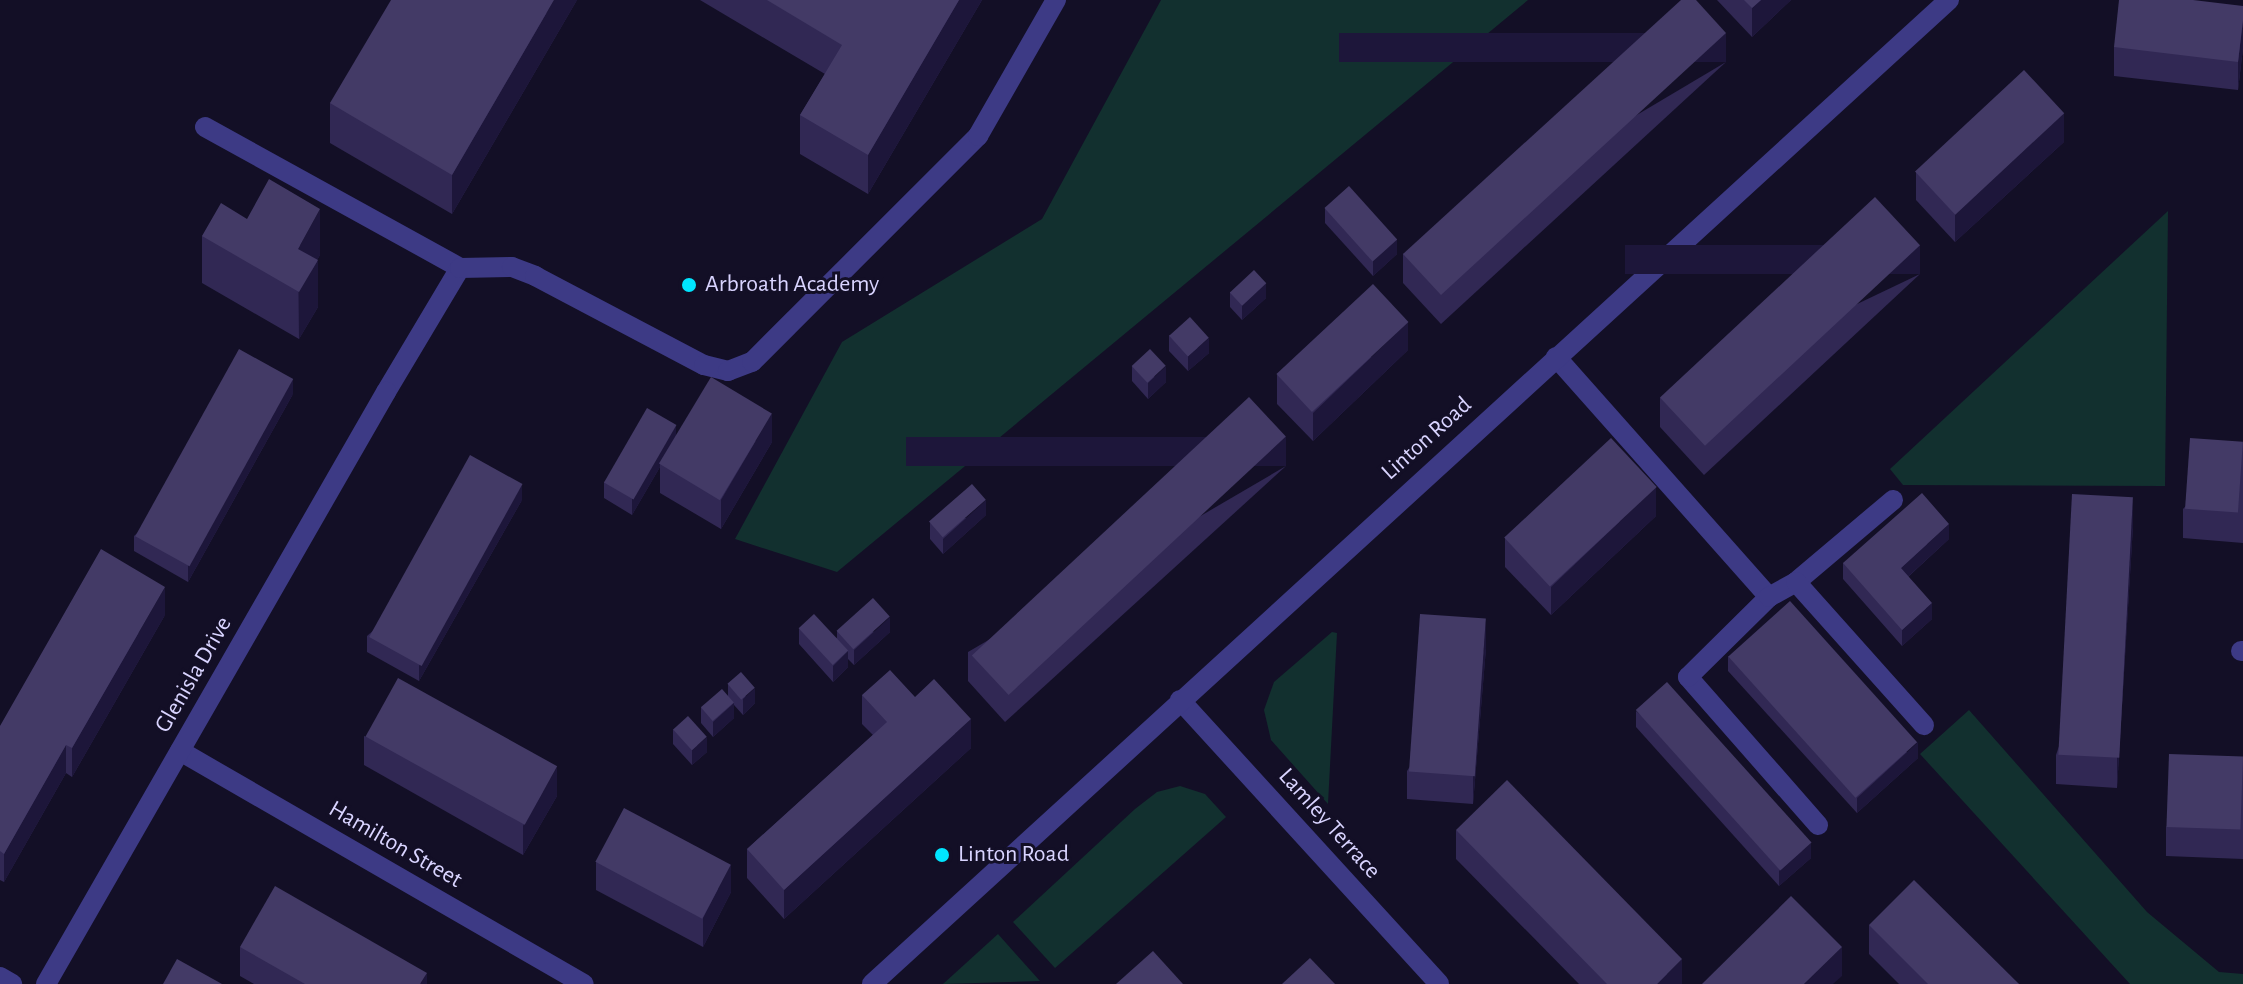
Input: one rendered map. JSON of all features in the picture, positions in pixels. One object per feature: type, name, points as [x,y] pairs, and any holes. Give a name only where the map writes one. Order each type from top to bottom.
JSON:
[{"type":"street","points":[[205,127],[460,268],[512,267],[704,365],[739,369],[978,136],[1056,0]]},
{"type":"street","name":"Linton Road","points":[[872,984],[1949,0]]},
{"type":"street","name":"Glenisla Drive","points":[[46,984],[460,268]]},
{"type":"street","points":[[1556,357],[1769,597]]},
{"type":"street","points":[[1818,825],[1688,677],[1769,597],[1796,582],[1893,500]]},
{"type":"street","points":[[1796,582],[1924,725]]},
{"type":"street","name":"Lamley Terrace","points":[[1180,700],[1439,984]]},
{"type":"street","name":"Hamilton Street","points":[[180,751],[584,984]]},
{"type":"street","points":[[0,977],[12,984]]},
{"type":"green space","points":[[1161,0],[1528,0],[837,572],[735,539],[842,342],[1042,219]]},
{"type":"green space","points":[[2168,211],[2165,486],[1903,485],[1890,469]]},
{"type":"green space","points":[[1332,632],[1337,633],[1328,804],[1271,740],[1264,710],[1274,682]]},
{"type":"green space","points":[[1969,710],[2147,912],[2219,972],[2243,974],[2243,984],[2130,984],[1920,754]]},
{"type":"green space","points":[[1180,786],[1205,794],[1226,817],[1055,968],[1013,922],[1135,809],[1157,792]]},
{"type":"green space","points":[[998,934],[1040,981],[943,984]]},
{"type":"building","points":[[391,0],[554,0],[452,175],[330,103]]},
{"type":"building","points":[[767,0],[959,0],[868,155],[800,115],[842,45]]},
{"type":"building","points":[[1681,0],[1696,0],[1726,33],[1441,295],[1403,254]]},
{"type":"building","points":[[1744,0],[1761,0],[1752,8]]},
{"type":"building","points":[[2119,0],[2193,0],[2243,6],[2238,62],[2114,47]]},
{"type":"building","points":[[2024,70],[2064,113],[1955,215],[1915,172]]},
{"type":"building","points":[[269,179],[320,209],[298,249],[318,260],[299,292],[202,236],[221,203],[247,219]]},
{"type":"building","points":[[1349,186],[1397,240],[1373,262],[1324,208]]},
{"type":"building","points":[[1875,197],[1920,245],[1705,446],[1660,398]]},
{"type":"building","points":[[1254,270],[1266,283],[1242,306],[1230,293]]},
{"type":"building","points":[[1373,284],[1408,322],[1312,412],[1276,374]]},
{"type":"building","points":[[1190,317],[1209,338],[1188,357],[1169,336]]},
{"type":"building","points":[[239,349],[293,379],[189,566],[135,536]]},
{"type":"building","points":[[1150,349],[1166,366],[1147,383],[1132,366]]},
{"type":"building","points":[[711,377],[772,414],[720,500],[659,464]]},
{"type":"building","points":[[1249,397],[1286,436],[1009,695],[972,655]]},
{"type":"building","points":[[647,408],[676,425],[633,499],[604,482]]},
{"type":"building","points":[[1611,438],[1657,487],[1550,587],[1504,538]]},
{"type":"building","points":[[2190,438],[2243,442],[2238,513],[2185,509]]},
{"type":"building","points":[[470,455],[522,484],[422,666],[369,637]]},
{"type":"building","points":[[972,484],[986,500],[943,537],[929,521]]},
{"type":"building","points":[[1922,493],[1949,524],[1901,568],[1932,603],[1902,630],[1843,563]]},
{"type":"building","points":[[2072,494],[2133,497],[2119,758],[2058,755]]},
{"type":"building","points":[[101,549],[165,587],[72,748],[66,745],[4,854],[0,851],[0,726]]},
{"type":"building","points":[[873,598],[890,617],[853,649],[837,631]]},
{"type":"building","points":[[1790,601],[1917,742],[1855,798],[1728,657]]},
{"type":"building","points":[[814,614],[848,651],[833,665],[799,628]]},
{"type":"building","points":[[1420,614],[1486,619],[1475,776],[1409,772]]},
{"type":"building","points":[[890,670],[915,697],[934,679],[971,719],[784,890],[747,849],[887,722],[862,695]]},
{"type":"building","points":[[741,672],[755,688],[741,700],[727,684]]},
{"type":"building","points":[[398,678],[557,766],[525,825],[366,737]]},
{"type":"building","points":[[1667,682],[1812,843],[1780,871],[1636,710]]},
{"type":"building","points":[[722,689],[734,703],[713,721],[701,707]]},
{"type":"building","points":[[688,716],[707,737],[692,750],[673,729]]},
{"type":"building","points":[[2169,754],[2243,757],[2240,830],[2166,827]]},
{"type":"building","points":[[1507,780],[1682,959],[1657,984],[1607,984],[1456,830]]},
{"type":"building","points":[[624,808],[731,865],[702,919],[595,862]]},
{"type":"building","points":[[1914,880],[2019,984],[1928,984],[1869,925]]},
{"type":"building","points":[[275,886],[427,973],[420,984],[305,984],[240,947]]},
{"type":"building","points":[[1791,896],[1842,947],[1804,984],[1702,984]]},
{"type":"building","points":[[1153,951],[1183,984],[1116,984]]},
{"type":"building","points":[[1310,958],[1335,984],[1282,984]]},
{"type":"building","points":[[177,959],[222,984],[163,984]]},
{"type":"place","name":"Arbroath Academy","points":[[689,285]]},
{"type":"place","name":"Linton Road","points":[[942,855]]}]
